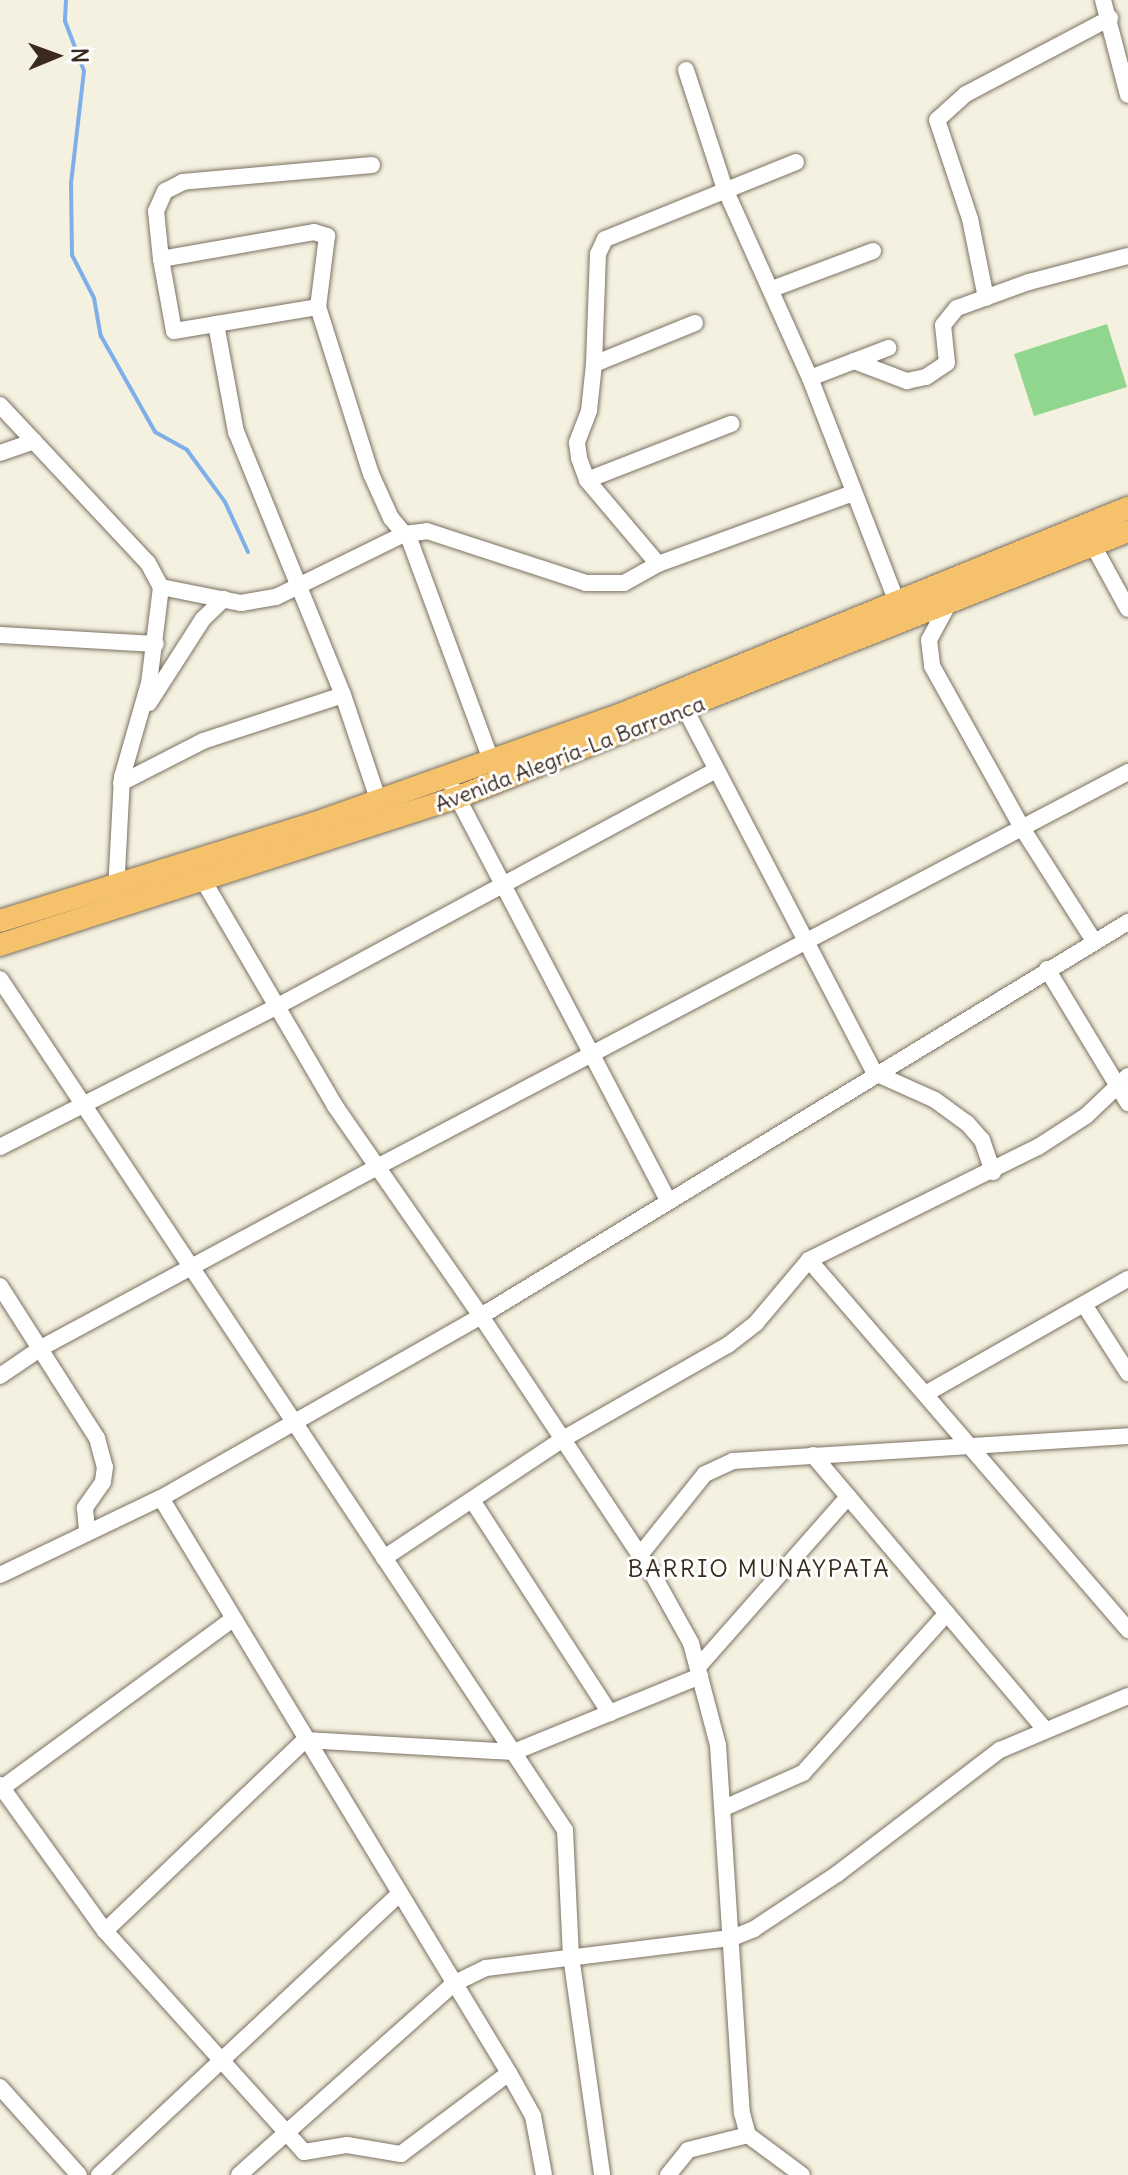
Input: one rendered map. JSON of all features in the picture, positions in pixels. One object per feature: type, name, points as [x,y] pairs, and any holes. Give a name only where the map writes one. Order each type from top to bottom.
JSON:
[{"type":"main road","name":"Avenida Alegría-La Barranca","points":[[382,811],[449,776],[491,760],[681,701],[951,599],[1087,534],[1128,508]]},
{"type":"main road","name":"Avenida Alegría-La Barranca","points":[[0,945],[117,896],[197,870],[382,811],[456,798],[681,701],[896,600],[961,574],[1087,534],[1128,531]]},
{"type":"main road","name":"Avenida Alegría-La Barranca","points":[[0,921],[117,896]]},
{"type":"street","points":[[1103,0],[1128,95]]},
{"type":"street","points":[[986,298],[970,219],[937,120],[966,94],[1110,18]]},
{"type":"street","points":[[686,70],[725,189],[810,378],[896,600]]},
{"type":"street","points":[[658,564],[587,480],[577,443],[589,411],[598,254],[605,239],[796,162]]},
{"type":"street","points":[[318,307],[174,331],[156,211],[165,191],[183,182],[372,165]]},
{"type":"street","points":[[161,259],[314,232],[327,236],[318,307],[371,474],[404,534],[491,760]]},
{"type":"street","points":[[772,289],[873,251]]},
{"type":"street","points":[[854,361],[907,381],[926,377],[947,363],[945,318],[986,298],[1128,256]]},
{"type":"street","points":[[594,364],[695,323]]},
{"type":"street","points":[[216,324],[236,432],[343,695],[382,811]]},
{"type":"street","points":[[810,378],[888,348]]},
{"type":"street","points":[[0,405],[148,563],[161,587],[156,644],[121,783],[117,896]]},
{"type":"street","points":[[587,480],[731,424]]},
{"type":"street","points":[[0,453],[34,441]]},
{"type":"street","points":[[161,587],[241,603],[276,597],[404,534],[436,532],[586,583],[624,583],[658,564],[853,493]]},
{"type":"street","points":[[1087,534],[1128,609]]},
{"type":"street","points":[[961,574],[929,640],[929,657],[1022,828],[1094,941]]},
{"type":"street","points":[[135,725],[203,619],[224,599]]},
{"type":"street","points":[[0,635],[156,644]]},
{"type":"street","points":[[121,783],[203,741],[343,695]]},
{"type":"street","points":[[681,701],[875,1073],[935,1100],[967,1123],[982,1140],[993,1172]]},
{"type":"street","points":[[0,1147],[276,1007],[716,770]]},
{"type":"street","points":[[0,1376],[41,1348],[377,1167],[1128,772]]},
{"type":"street","points":[[449,776],[456,798],[668,1200]]},
{"type":"street","points":[[197,870],[276,1007],[377,1167],[481,1316],[640,1555],[691,1643],[718,1745],[742,2113],[748,2135],[802,2175]]},
{"type":"street","points":[[0,1575],[161,1498],[481,1316],[875,1073],[1128,922]]},
{"type":"street","points":[[1047,969],[1123,1081],[1128,1103]]},
{"type":"street","points":[[0,979],[565,1830],[571,1956],[602,2175]]},
{"type":"street","points":[[384,1558],[563,1439],[728,1345],[756,1323],[809,1260],[993,1172],[1086,1116],[1123,1081]]},
{"type":"street","points":[[809,1260],[927,1393],[1128,1630]]},
{"type":"street","points":[[927,1393],[1128,1279]]},
{"type":"street","points":[[0,1286],[97,1438],[105,1467],[103,1482],[85,1508],[87,1531]]},
{"type":"street","points":[[1085,1306],[1128,1373]]},
{"type":"street","points":[[640,1555],[705,1474],[733,1461],[1128,1436]]},
{"type":"street","points":[[813,1455],[1044,1728]]},
{"type":"street","points":[[105,1931],[305,1740],[514,1752],[699,1672],[848,1497]]},
{"type":"street","points":[[161,1498],[509,2073],[533,2116],[544,2175]]},
{"type":"street","points":[[472,1500],[610,1713]]},
{"type":"street","points":[[724,1808],[803,1773],[947,1613]]},
{"type":"street","points":[[233,1619],[1,1786],[105,1931],[284,2135],[304,2152],[347,2145],[401,2154],[509,2073]]},
{"type":"street","points":[[239,2175],[453,1984],[486,1968],[732,1938],[837,1874],[1000,1750],[1044,1728],[1128,1696]]},
{"type":"street","points":[[99,2175],[223,2063],[399,1894]]},
{"type":"street","points":[[0,2087],[79,2175]]},
{"type":"street","points":[[668,2175],[688,2150],[748,2135]]},
{"type":"green space","points":[[1107,324],[1127,387],[1034,416],[1014,354]]},
{"type":"waterway","points":[[66,0],[65,21],[84,71],[71,183],[72,255],[94,298],[101,336],[155,432],[187,450],[225,502],[248,552]]},
{"type":"district","name":"BARRIO MUNAYPATA","points":[[759,1569]]}]
